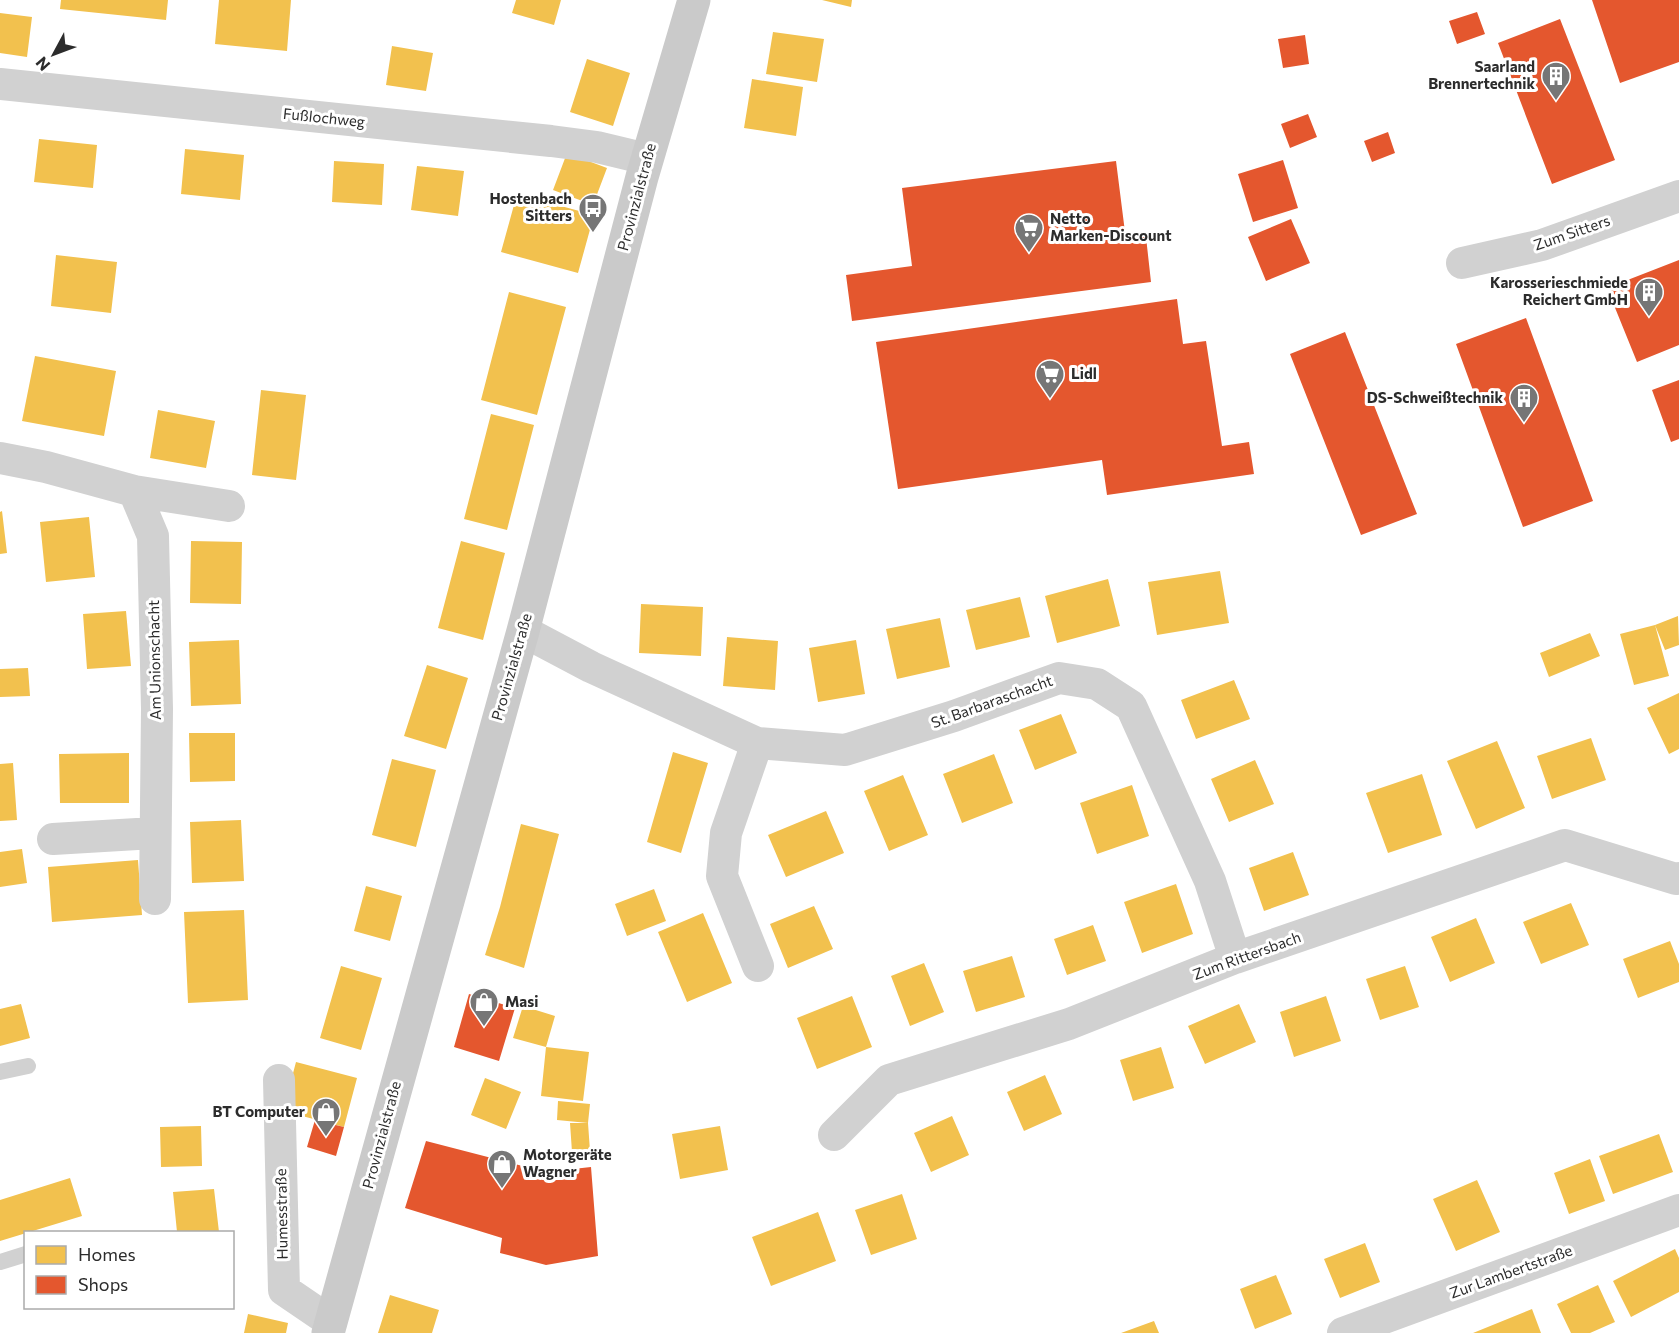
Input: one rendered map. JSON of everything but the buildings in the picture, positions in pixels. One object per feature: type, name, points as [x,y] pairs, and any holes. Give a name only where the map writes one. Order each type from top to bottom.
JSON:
[{"type":"street","name":"Provinzialstraße","points":[[329,1328],[522,631],[647,159],[694,0]]},
{"type":"street","name":"Fußlochweg","points":[[0,84],[551,141],[597,147],[647,159]]},
{"type":"street","name":"Zum Sitters","points":[[1462,263],[1542,245],[1679,196]]},
{"type":"street","points":[[0,458],[46,467],[134,491],[229,506]]},
{"type":"street","name":"Am Unionschacht","points":[[134,491],[153,536],[157,709],[155,899]]},
{"type":"street","name":"St. Barbaraschacht","points":[[522,631],[591,667],[757,743],[845,750],[954,716],[1059,678],[1098,684],[1131,706],[1210,881],[1235,958]]},
{"type":"street","points":[[757,743],[726,833],[722,876],[758,966]]},
{"type":"street","points":[[53,839],[154,833]]},
{"type":"street","name":"Zum Rittersbach","points":[[834,1135],[890,1080],[1068,1024],[1235,958],[1565,844],[1676,879],[1679,878]]},
{"type":"street","name":"Humesstraße","points":[[279,1080],[284,1290],[329,1328]]},
{"type":"street","name":"Zur Lambertstraße","points":[[1343,1333],[1679,1210]]},
{"type":"lane","points":[[0,1072],[28,1066]]},
{"type":"lane","points":[[0,1262],[24,1255]]},
{"type":"place","name":"Saarland Brennertechnik","points":[[1556,102]]},
{"type":"place","name":"Hostenbach Sitters","points":[[593,234]]},
{"type":"place","name":"Netto Marken-Discount","points":[[1029,254]]},
{"type":"place","name":"Karosserieschmiede Reichert GmbH","points":[[1649,318]]},
{"type":"place","name":"Lidl","points":[[1050,400]]},
{"type":"place","name":"DS-Schweißtechnik","points":[[1524,424]]},
{"type":"place","name":"Masi","points":[[484,1028]]},
{"type":"place","name":"BT Computer","points":[[326,1138]]},
{"type":"place","name":"Motorgeräte Wagner","points":[[502,1190]]}]
